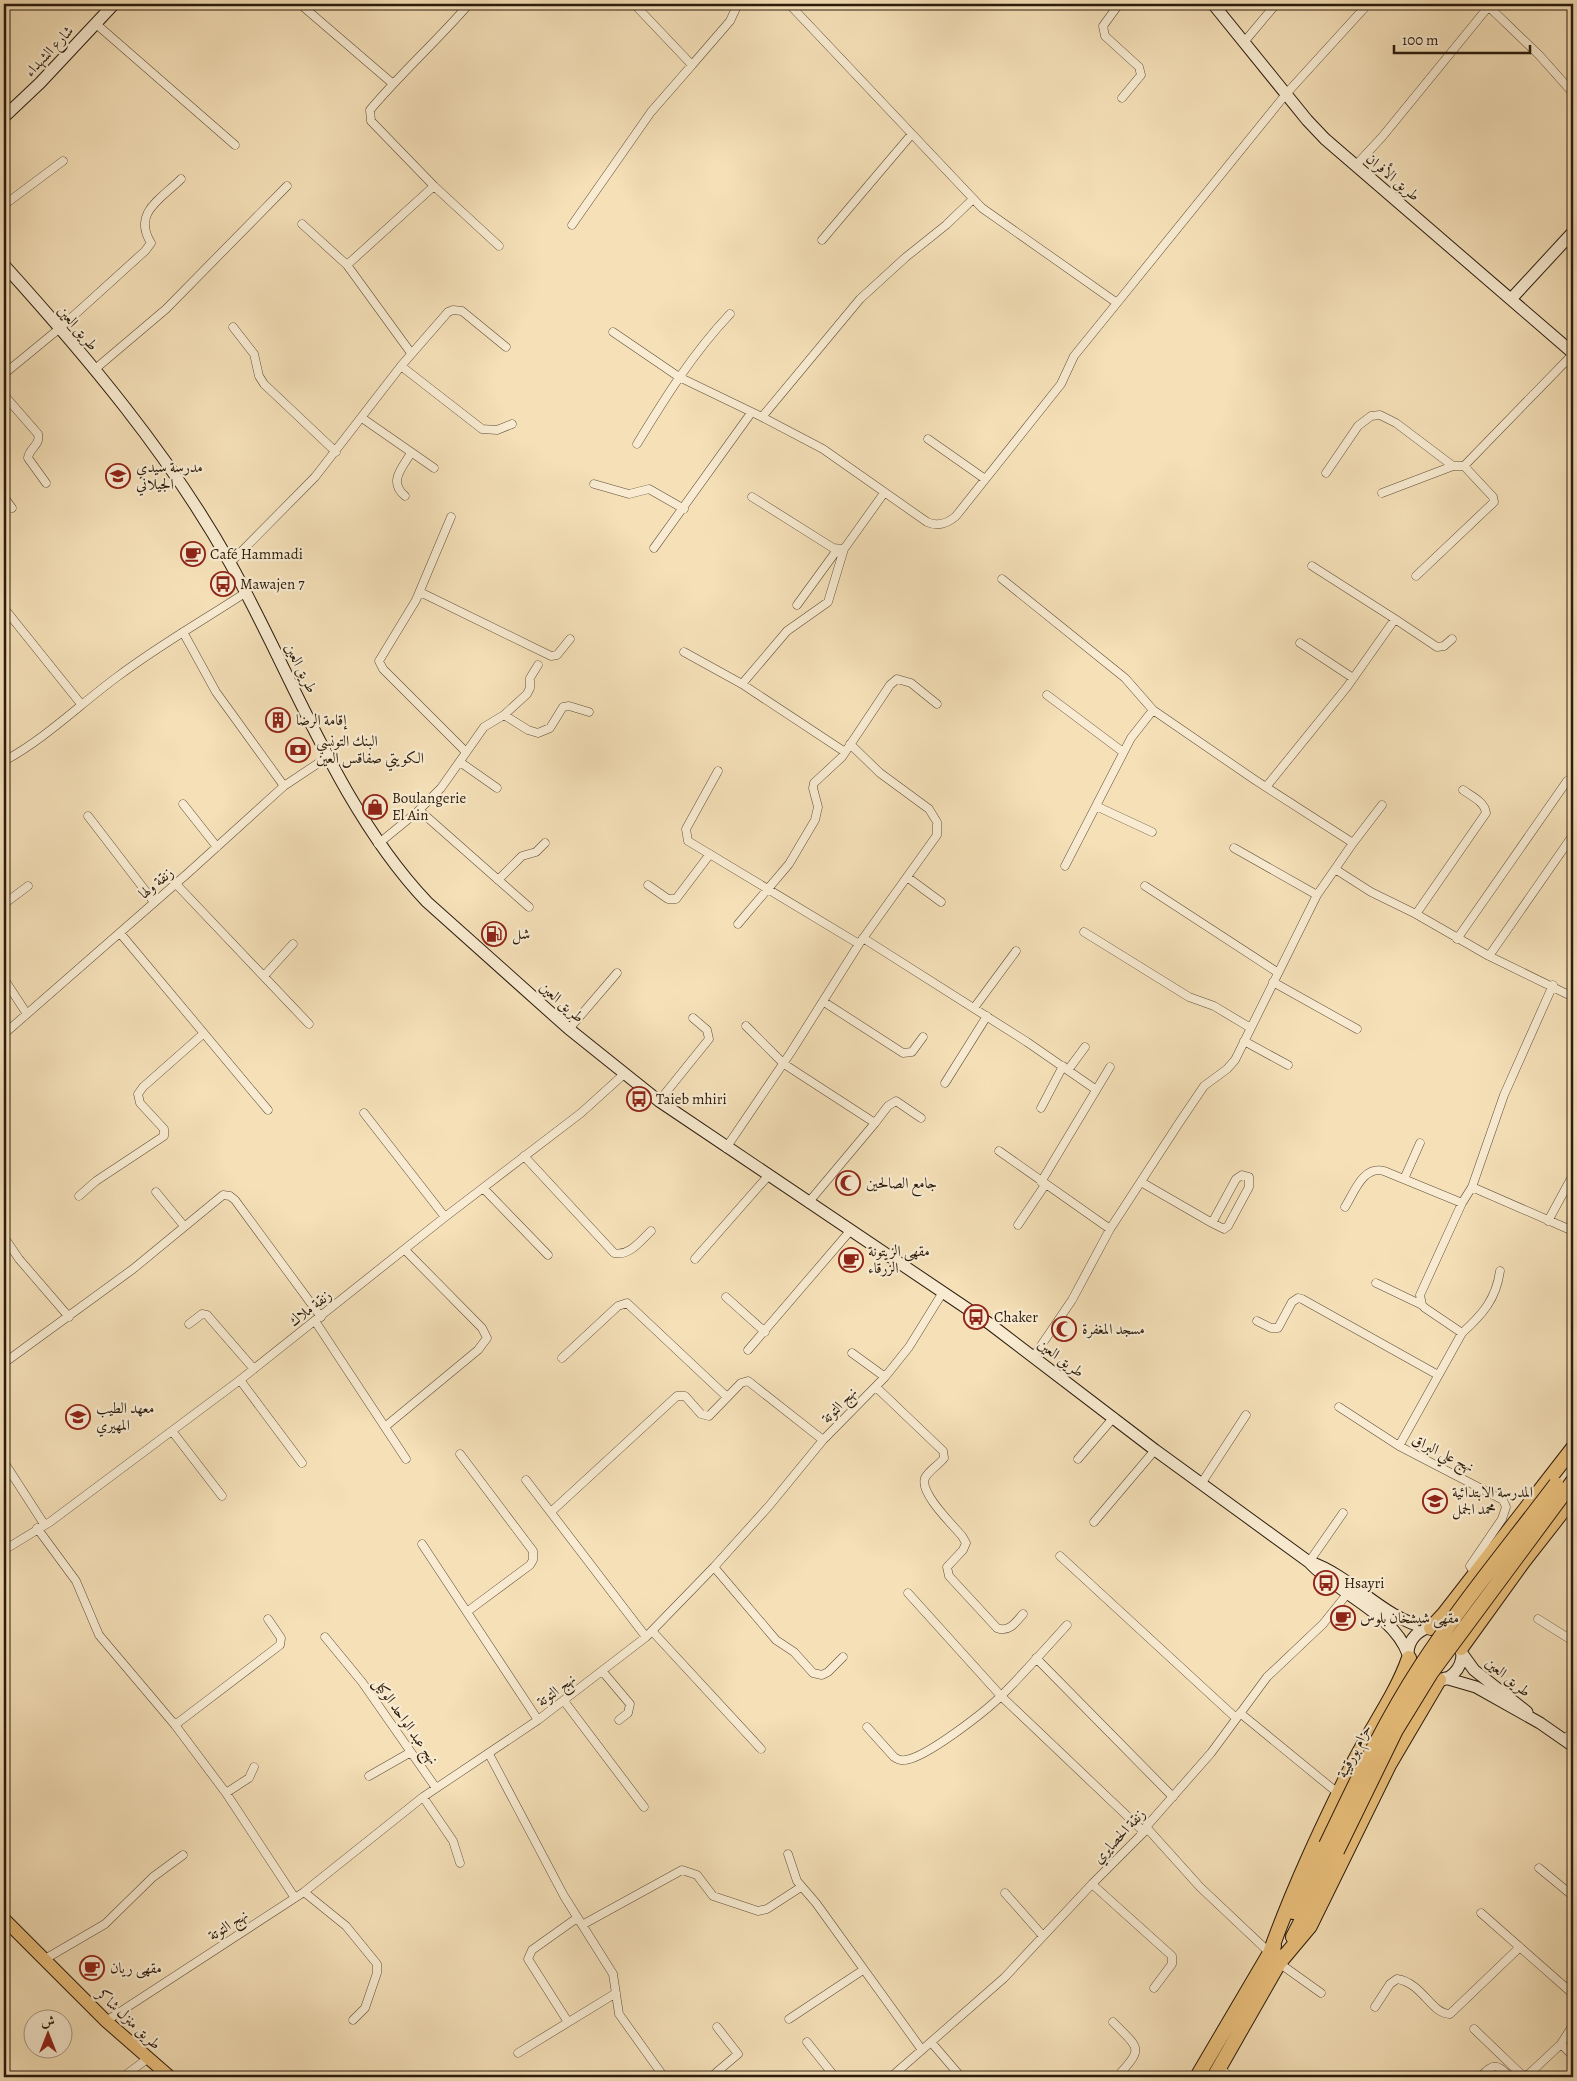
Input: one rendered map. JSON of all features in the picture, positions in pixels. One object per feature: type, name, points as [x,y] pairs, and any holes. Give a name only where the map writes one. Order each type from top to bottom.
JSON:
[{"type":"highway","points":[[1429,1628],[1476,1574],[1573,1448]]},
{"type":"highway","name":"حزام بورقيبة","points":[[1216,2073],[1331,1848],[1396,1730],[1431,1673],[1567,1489],[1573,1461]]},
{"type":"highway","points":[[1461,1650],[1512,1577],[1567,1489]]},
{"type":"highway","points":[[1274,1958],[1290,1898],[1376,1720],[1403,1675],[1408,1656]]},
{"type":"highway","points":[[1274,1958],[1310,1926],[1389,1765],[1442,1679]]},
{"type":"highway","name":"حزام بورقيبة","points":[[1197,2077],[1274,1958]]},
{"type":"main road","name":"شارع الشهداء","points":[[4,117],[40,83],[114,4]]},
{"type":"main road","name":"طريق الأفران","points":[[1213,4],[1325,139],[1512,298],[1573,354]]},
{"type":"main road","points":[[1512,298],[1573,232]]},
{"type":"main road","name":"طريق العين","points":[[4,266],[60,328],[164,458],[230,563],[329,756],[378,844],[427,902],[623,1075],[726,1148],[943,1292],[1034,1356],[1155,1450],[1309,1562],[1322,1576],[1388,1624],[1399,1635],[1408,1656]]},
{"type":"main road","name":"طريق العين","points":[[1309,1562],[1328,1568],[1404,1621],[1429,1628]]},
{"type":"main road","points":[[1429,1628],[1443,1628],[1451,1632],[1457,1638],[1461,1650],[1460,1664],[1455,1671],[1442,1679],[1421,1677],[1414,1671],[1408,1656],[1413,1638],[1429,1628]]},
{"type":"main road","name":"طريق العين","points":[[1461,1650],[1474,1670],[1540,1723],[1569,1743]]},
{"type":"main road","name":"طريق العين","points":[[1442,1679],[1476,1687],[1540,1723]]},
{"type":"main road","name":"طريق منزل شاكر","points":[[4,1919],[106,2021],[147,2059],[170,2077]]},
{"type":"street","points":[[300,4],[392,84]]},
{"type":"street","points":[[469,4],[444,33],[392,84],[370,110],[371,120],[434,186],[499,246]]},
{"type":"street","points":[[634,4],[692,65]]},
{"type":"street","points":[[572,225],[651,112],[730,21],[738,4]]},
{"type":"street","points":[[789,4],[973,199],[1117,303]]},
{"type":"street","points":[[1119,4],[1103,26],[1105,36],[1141,71],[1122,98]]},
{"type":"street","points":[[1245,41],[1276,4]]},
{"type":"street","points":[[613,332],[678,377],[750,413],[762,417],[823,449],[927,522],[940,524],[949,522],[956,516],[1061,384],[1074,356],[1286,94],[1368,4]]},
{"type":"street","points":[[1356,165],[1382,137],[1488,5],[1540,55],[1573,92]]},
{"type":"street","points":[[95,23],[235,145]]},
{"type":"street","points":[[822,240],[911,135]]},
{"type":"street","points":[[4,204],[64,161]]},
{"type":"street","points":[[4,374],[60,328],[145,251],[151,243],[144,228],[145,217],[181,179]]},
{"type":"street","points":[[94,370],[166,309],[288,186]]},
{"type":"street","points":[[347,266],[434,186]]},
{"type":"street","points":[[762,417],[860,299],[906,257],[946,225],[973,199]]},
{"type":"street","points":[[302,224],[347,266],[411,353]]},
{"type":"street","points":[[230,563],[309,483],[336,452],[411,353],[453,310],[462,311],[506,347]]},
{"type":"street","points":[[637,444],[678,377],[713,332],[730,314]]},
{"type":"street","points":[[233,327],[254,354],[259,376],[264,384],[336,452]]},
{"type":"street","points":[[1382,493],[1453,466],[1464,466],[1573,354]]},
{"type":"street","points":[[401,366],[482,429],[497,430],[512,424]]},
{"type":"street","points":[[4,395],[38,434],[38,442],[28,454],[28,458],[46,483]]},
{"type":"street","points":[[654,548],[684,509],[750,413]]},
{"type":"street","points":[[1326,473],[1358,426],[1372,416],[1380,415],[1396,423],[1453,466]]},
{"type":"street","points":[[362,418],[434,468]]},
{"type":"street","points":[[928,439],[985,479]]},
{"type":"street","points":[[405,496],[397,487],[396,478],[411,453]]},
{"type":"street","points":[[1416,576],[1494,502],[1493,497],[1464,466]]},
{"type":"street","points":[[594,484],[629,494],[649,489],[684,509]]},
{"type":"street","points":[[797,605],[884,493]]},
{"type":"street","points":[[4,497],[12,508]]},
{"type":"street","points":[[752,497],[841,550]]},
{"type":"street","points":[[451,517],[420,592],[396,637],[380,658],[380,663],[466,752]]},
{"type":"street","points":[[742,684],[787,631],[828,602],[841,550]]},
{"type":"street","points":[[1312,566],[1437,647],[1444,646],[1452,639]]},
{"type":"street","points":[[1002,579],[1124,678],[1153,710],[1266,787],[1353,843]]},
{"type":"street","points":[[420,592],[551,656],[557,655],[570,640]]},
{"type":"street","points":[[4,761],[37,741],[81,704],[158,647],[245,594]]},
{"type":"street","points":[[4,608],[81,704]]},
{"type":"street","points":[[1266,787],[1353,678],[1395,619]]},
{"type":"street","points":[[183,632],[216,692],[284,786]]},
{"type":"street","points":[[1300,643],[1353,678]]},
{"type":"street","points":[[684,652],[742,684],[845,752]]},
{"type":"street","points":[[378,844],[419,810],[441,788],[484,727],[504,715],[529,691],[530,678],[538,665]]},
{"type":"street","points":[[738,924],[789,864],[815,820],[818,807],[813,788],[814,783],[845,752],[890,685],[897,679],[911,683],[937,704]]},
{"type":"street","points":[[1047,695],[1123,752]]},
{"type":"street","points":[[504,715],[528,730],[538,733],[550,728],[563,707],[569,706],[589,712]]},
{"type":"street","points":[[1065,866],[1123,752],[1131,738],[1153,710]]},
{"type":"street","points":[[726,1148],[784,1064],[861,941],[938,835],[937,822],[928,809],[880,773],[850,744]]},
{"type":"street","name":"زنقة ولها","points":[[4,1034],[176,884],[284,786],[329,756]]},
{"type":"street","points":[[460,762],[497,788]]},
{"type":"street","points":[[718,771],[685,833],[688,841],[974,1008],[1095,1089]]},
{"type":"street","points":[[1457,939],[1567,781]]},
{"type":"street","points":[[1416,914],[1486,813],[1486,809],[1463,790]]},
{"type":"street","points":[[183,804],[217,847]]},
{"type":"street","points":[[1034,1356],[1072,1300],[1110,1229],[1204,1086],[1232,1064],[1317,895],[1382,805]]},
{"type":"street","points":[[1096,806],[1152,832]]},
{"type":"street","points":[[419,810],[529,907]]},
{"type":"street","points":[[88,816],[154,902]]},
{"type":"street","points":[[1489,956],[1573,835]]},
{"type":"street","points":[[498,880],[520,858],[536,852],[545,843]]},
{"type":"street","points":[[1234,848],[1317,895]]},
{"type":"street","points":[[648,886],[668,899],[676,899],[710,854]]},
{"type":"street","points":[[1335,869],[1371,892],[1416,914],[1457,939],[1489,956],[1553,985],[1573,997]]},
{"type":"street","points":[[907,877],[941,902]]},
{"type":"street","points":[[176,884],[309,1024]]},
{"type":"street","points":[[4,904],[28,886]]},
{"type":"street","points":[[1145,886],[1278,972]]},
{"type":"street","points":[[1084,932],[1189,997],[1214,1006],[1250,1026]]},
{"type":"street","points":[[120,933],[268,1110]]},
{"type":"street","points":[[264,976],[293,944]]},
{"type":"street","points":[[974,1008],[1016,951]]},
{"type":"street","points":[[570,1029],[616,974]]},
{"type":"street","points":[[4,979],[27,1014]]},
{"type":"street","points":[[1273,982],[1356,1029]]},
{"type":"street","points":[[1422,1305],[1420,1295],[1462,1203],[1472,1187],[1504,1095],[1553,985]]},
{"type":"street","points":[[824,1002],[903,1054],[912,1052],[923,1037]]},
{"type":"street","points":[[945,1083],[987,1016]]},
{"type":"street","points":[[659,1101],[709,1039],[706,1030],[693,1018]]},
{"type":"street","points":[[746,1026],[784,1064],[875,1123]]},
{"type":"street","points":[[79,1196],[96,1181],[164,1136],[164,1129],[140,1103],[138,1094],[143,1087],[203,1034]]},
{"type":"street","points":[[1244,1040],[1288,1065]]},
{"type":"street","points":[[1041,1108],[1066,1068],[1085,1047]]},
{"type":"street","points":[[1018,1225],[1095,1089],[1110,1067]]},
{"type":"street","name":"زنقة ملاك","points":[[4,1550],[41,1526],[240,1380],[445,1217],[581,1114],[623,1075]]},
{"type":"street","points":[[808,1203],[888,1106],[896,1101],[920,1118]]},
{"type":"street","points":[[364,1113],[445,1217]]},
{"type":"street","points":[[1404,1178],[1420,1143]]},
{"type":"street","points":[[999,1151],[1110,1229]]},
{"type":"street","points":[[524,1156],[614,1253],[622,1254],[628,1252],[651,1231]]},
{"type":"street","points":[[1345,1207],[1369,1170],[1378,1169],[1462,1203]]},
{"type":"street","points":[[1141,1182],[1212,1224],[1222,1229],[1228,1226],[1249,1187],[1249,1177],[1242,1175],[1236,1179],[1212,1224]]},
{"type":"street","points":[[1548,1221],[1573,1175]]},
{"type":"street","points":[[695,1259],[768,1176]]},
{"type":"street","points":[[1472,1187],[1573,1231]]},
{"type":"street","points":[[483,1188],[548,1255]]},
{"type":"street","points":[[156,1192],[184,1226]]},
{"type":"street","points":[[4,1363],[132,1269],[218,1198],[223,1195],[232,1197],[318,1319],[406,1459]]},
{"type":"street","points":[[748,1350],[850,1231]]},
{"type":"street","points":[[4,1236],[19,1259],[69,1317]]},
{"type":"street","points":[[386,1426],[478,1350],[487,1338],[482,1328],[405,1250]]},
{"type":"street","points":[[1339,1407],[1399,1446],[1462,1332],[1473,1323],[1496,1294],[1500,1271]]},
{"type":"street","points":[[1376,1282],[1422,1305],[1462,1332]]},
{"type":"street","name":"نهج التوتة","points":[[106,2021],[304,1892],[423,1797],[538,1720],[603,1672],[646,1637],[714,1567],[769,1506],[823,1440],[876,1387],[909,1347],[943,1292]]},
{"type":"street","points":[[726,1297],[765,1332]]},
{"type":"street","points":[[1257,1321],[1270,1328],[1278,1328],[1282,1324],[1292,1302],[1298,1298],[1302,1299],[1438,1375]]},
{"type":"street","points":[[562,1358],[618,1306],[627,1303],[727,1397]]},
{"type":"street","points":[[189,1324],[202,1314],[207,1315],[254,1369]]},
{"type":"street","points":[[852,1353],[885,1376]]},
{"type":"street","points":[[240,1380],[302,1463]]},
{"type":"street","points":[[552,1511],[677,1396],[685,1396],[701,1414],[706,1416],[715,1412],[741,1383],[748,1381],[823,1440]]},
{"type":"street","points":[[876,1387],[944,1451],[944,1458],[930,1472],[924,1483],[927,1494],[966,1543],[963,1550],[947,1567],[948,1576],[997,1628],[1001,1630],[1010,1628],[1023,1614]]},
{"type":"street","points":[[1201,1484],[1246,1415]]},
{"type":"street","points":[[1078,1459],[1114,1417]]},
{"type":"street","points":[[172,1431],[222,1496]]},
{"type":"street","name":"نهج علي البراق","points":[[1399,1446],[1496,1494],[1505,1503],[1502,1519],[1470,1566],[1476,1574]]},
{"type":"street","points":[[1094,1522],[1155,1450]]},
{"type":"street","points":[[460,1454],[530,1547],[534,1556],[530,1565],[468,1611]]},
{"type":"street","points":[[4,1462],[76,1581],[99,1635],[175,1725],[226,1794],[295,1898]]},
{"type":"street","points":[[526,1480],[552,1511],[646,1637]]},
{"type":"street","points":[[1309,1562],[1343,1513]]},
{"type":"street","points":[[422,1544],[468,1611],[538,1720]]},
{"type":"street","points":[[1060,1556],[1238,1715],[1339,1794]]},
{"type":"street","points":[[714,1567],[776,1640],[794,1652],[813,1673],[822,1675],[828,1672],[843,1657]]},
{"type":"street","points":[[908,1593],[1001,1696],[1145,1829],[1200,1888],[1274,1958],[1321,1993]]},
{"type":"street","name":"زنقة الحصايري","points":[[891,2077],[1004,1978],[1145,1829],[1211,1753],[1267,1677],[1323,1624],[1347,1594]]},
{"type":"street","points":[[175,1725],[280,1645],[281,1638],[268,1619]]},
{"type":"street","points":[[1538,1620],[1573,1641]]},
{"type":"street","points":[[867,1727],[894,1757],[904,1760],[921,1754],[942,1742],[1001,1696],[1067,1625]]},
{"type":"street","points":[[652,1631],[761,1749]]},
{"type":"street","name":"نهج عبد الواحد الوكيل","points":[[324,1637],[352,1670],[436,1788]]},
{"type":"street","points":[[1036,1658],[1173,1797]]},
{"type":"street","points":[[603,1672],[630,1704],[628,1714],[619,1720]]},
{"type":"street","points":[[564,1701],[644,1807]]},
{"type":"street","points":[[1569,1743],[1573,1730]]},
{"type":"street","points":[[368,1776],[411,1752]]},
{"type":"street","points":[[488,1754],[557,1885],[613,1974],[619,2014],[664,2077]]},
{"type":"street","points":[[226,1794],[249,1778],[254,1767]]},
{"type":"street","points":[[423,1797],[453,1841],[460,1863]]},
{"type":"street","points":[[788,1854],[801,1887],[816,1903],[922,2050]]},
{"type":"street","points":[[46,1959],[105,1924],[157,1873],[183,1855]]},
{"type":"street","points":[[1539,1868],[1573,1896]]},
{"type":"street","points":[[568,2022],[528,1959],[532,1950],[579,1921],[682,1870],[687,1870],[697,1876],[713,1896],[753,1910],[767,1909],[801,1887]]},
{"type":"street","points":[[1092,1884],[1172,1956],[1172,1964],[1154,1988]]},
{"type":"street","points":[[304,1892],[346,1926],[377,1964],[378,1973],[365,2008],[353,2020]]},
{"type":"street","points":[[1005,1893],[1043,1936]]},
{"type":"street","points":[[1481,1913],[1573,1994]]},
{"type":"street","points":[[1375,2007],[1390,1984],[1397,1979],[1417,1987],[1438,2010],[1450,2014],[1520,1947]]},
{"type":"street","points":[[789,2019],[863,1970]]},
{"type":"street","points":[[518,2053],[616,1993]]},
{"type":"street","points":[[1113,2022],[1137,2050],[1135,2057],[1117,2077]]},
{"type":"street","points":[[1474,2028],[1523,2076],[1529,2074],[1561,2044],[1573,2025]]},
{"type":"street","points":[[711,2077],[738,2054],[717,2027]]},
{"type":"street","points":[[807,2042],[835,2077]]},
{"type":"street","points":[[931,2042],[962,2077]]},
{"type":"street","points":[[1561,2044],[1573,2056]]},
{"type":"street","points":[[123,2077],[147,2059]]},
{"type":"street","points":[[1480,2077],[1490,2067],[1497,2066],[1510,2077]]},
{"type":"street","points":[[1216,2073],[1232,2077]]},
{"type":"place","name":"مدرسة سيدي الجيلاني","points":[[118,476]]},
{"type":"place","name":"Café Hammadi","points":[[193,554]]},
{"type":"place","name":"Mawajen 7","points":[[223,584]]},
{"type":"place","name":"إقامة الرضا","points":[[278,720]]},
{"type":"place","name":"البنك التونسي الكويتي صفاقس العين","points":[[298,750]]},
{"type":"place","name":"Boulangerie El Ain","points":[[375,807]]},
{"type":"place","name":"شل","points":[[494,934]]},
{"type":"place","name":"Taieb mhiri","points":[[639,1099]]},
{"type":"place","name":"جامع الصالحين","points":[[848,1183]]},
{"type":"place","name":"مقهى الزيتونة الزرقاء","points":[[851,1260]]},
{"type":"place","name":"Chaker","points":[[976,1317]]},
{"type":"place","name":"مسجد المغفرة","points":[[1064,1329]]},
{"type":"place","name":"معهد الطيب المهيري","points":[[78,1417]]},
{"type":"place","name":"المدرسة الابتدائية محمد الجمل","points":[[1435,1501]]},
{"type":"place","name":"Hsayri","points":[[1326,1583]]},
{"type":"place","name":"مقهى شيشخان بلوس","points":[[1343,1618]]},
{"type":"place","name":"مقهى ريان","points":[[92,1968]]}]
